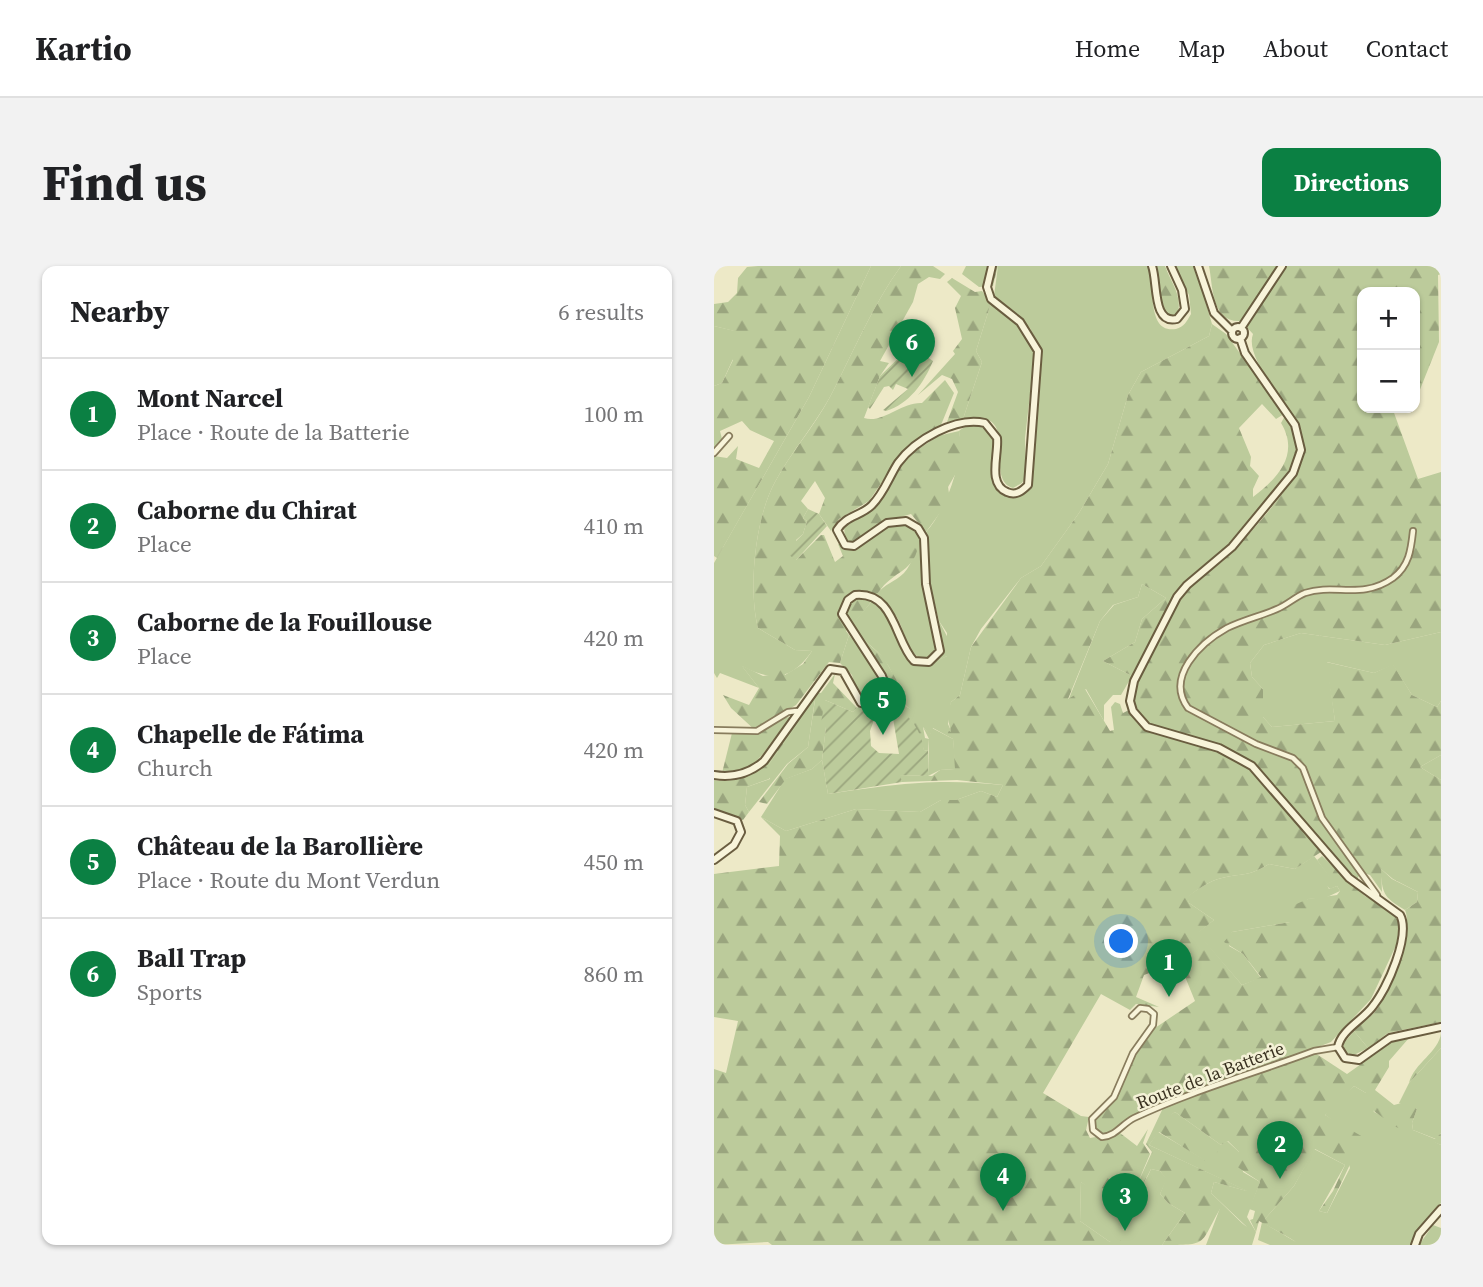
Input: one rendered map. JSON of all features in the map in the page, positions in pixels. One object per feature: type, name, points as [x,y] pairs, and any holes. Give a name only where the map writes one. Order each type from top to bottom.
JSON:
[{"type":"street","points":[[714,775],[736,775],[752,771],[764,761],[797,711],[830,669],[844,671],[861,702],[878,702],[886,693],[882,676],[842,614],[848,600],[855,595],[871,598],[886,609],[900,629],[908,654],[914,661],[929,662],[940,651],[926,584],[924,538],[918,528],[906,521],[894,521],[854,546],[841,540],[837,530],[841,523],[874,502],[906,454],[950,428],[967,422],[985,423],[997,438],[996,479],[1002,489],[1012,494],[1020,492],[1028,485],[1038,351],[1020,323],[991,299],[987,287],[992,266]]},
{"type":"street","points":[[1152,266],[1159,309],[1165,318],[1171,321],[1177,319],[1185,309],[1182,290],[1171,266]]},
{"type":"street","points":[[1198,266],[1214,313],[1232,331],[1234,338],[1240,338]]},
{"type":"street","points":[[1232,331],[1241,328],[1282,266]]},
{"type":"street","points":[[1240,338],[1244,333],[1241,328]]},
{"type":"street","points":[[1240,338],[1245,353],[1295,425],[1300,438],[1298,463],[1232,547],[1187,585],[1177,597],[1135,681],[1129,701],[1133,711],[1147,727],[1219,748],[1252,766],[1324,853],[1349,878],[1377,895],[1400,915],[1403,936],[1383,992],[1366,1014],[1341,1038],[1338,1047],[1345,1058],[1359,1060],[1390,1038],[1441,1027]]},
{"type":"street","points":[[714,453],[729,436]]},
{"type":"street","points":[[1377,895],[1322,818],[1303,768],[1283,752],[1256,744],[1188,708],[1182,700],[1179,684],[1182,672],[1195,655],[1212,637],[1229,627],[1281,607],[1302,594],[1352,593],[1375,587],[1393,578],[1409,558],[1413,531]]},
{"type":"street","points":[[714,730],[757,731],[788,712],[797,711]]},
{"type":"street","points":[[714,813],[737,821],[741,832],[734,845],[714,860]]},
{"type":"street","name":"Route de la Batterie","points":[[1132,1016],[1140,1008],[1148,1009],[1154,1014],[1153,1025],[1133,1052],[1114,1097],[1092,1119],[1093,1129],[1102,1137],[1115,1134],[1131,1119],[1314,1051],[1338,1047]]},
{"type":"street","points":[[1415,1245],[1419,1234],[1441,1209]]},
{"type":"green space","points":[[871,266],[901,266],[872,313],[830,397],[775,482],[762,515],[758,534],[754,594],[758,628],[795,650],[812,651],[797,668],[781,675],[763,674],[742,666],[759,688],[720,673],[717,678],[714,673],[714,563],[809,397]]},
{"type":"green space","points":[[871,266],[809,397],[717,558],[714,556],[714,456],[727,458],[738,446],[736,459],[759,468],[774,441],[750,430],[742,421],[720,431],[722,439],[714,448],[714,386],[722,383],[733,360],[728,355],[734,331],[714,326],[714,304],[728,302],[737,293],[738,278],[747,267]]},
{"type":"green space","points":[[901,266],[933,266],[945,274],[940,279],[929,277],[918,284],[913,302],[880,361],[889,363],[880,376],[864,418],[878,418],[922,403],[945,380],[954,393],[941,425],[902,453],[869,501],[839,519],[831,531],[819,514],[825,498],[815,481],[801,501],[808,509],[803,518],[807,521],[803,534],[796,540],[796,560],[821,535],[824,535],[835,562],[843,556],[838,544],[856,549],[887,527],[903,523],[919,534],[915,556],[906,568],[887,582],[846,631],[849,635],[840,663],[829,662],[796,705],[783,713],[783,718],[790,717],[763,754],[745,773],[722,773],[732,733],[757,732],[731,708],[723,695],[749,705],[759,688],[741,665],[763,676],[775,674],[781,666],[785,675],[803,664],[812,651],[795,650],[758,628],[754,594],[755,554],[768,497],[781,471],[824,408],[872,313]]},
{"type":"green space","points":[[966,266],[998,266],[993,286],[979,287],[962,274]]},
{"type":"green space","points":[[998,266],[1148,266],[1156,316],[1166,328],[1176,329],[1187,321],[1191,314],[1189,295],[1174,266],[1195,266],[1212,324],[1209,336],[1141,372],[1128,395],[1108,464],[1079,513],[1041,566],[1021,578],[981,629],[971,647],[960,695],[951,702],[948,724],[952,733],[906,705],[885,661],[851,626],[872,601],[889,619],[905,652],[914,663],[922,665],[947,656],[947,633],[939,621],[930,585],[926,532],[940,511],[952,484],[959,456],[959,431],[969,425],[978,425],[993,437],[993,479],[1004,495],[1019,496],[1030,487],[1040,349],[1030,328],[994,296]]},
{"type":"green space","points":[[1156,266],[1165,266],[1177,294],[1178,313],[1172,317],[1163,312]]},
{"type":"green space","points":[[1209,266],[1441,266],[1441,274],[1438,275],[1439,342],[1420,390],[1420,287],[1357,287],[1357,413],[1394,413],[1418,479],[1441,472],[1441,632],[1385,645],[1301,633],[1264,645],[1250,663],[1252,677],[1263,689],[1263,717],[1272,727],[1335,721],[1326,662],[1374,673],[1393,664],[1412,695],[1437,707],[1441,701],[1441,755],[1420,767],[1441,780],[1441,1022],[1388,1033],[1368,1048],[1354,1031],[1374,1013],[1386,993],[1403,947],[1407,919],[1405,910],[1417,902],[1418,892],[1393,879],[1381,869],[1382,892],[1370,875],[1363,873],[1358,877],[1358,883],[1252,765],[1220,746],[1149,724],[1137,709],[1134,697],[1148,659],[1183,595],[1193,583],[1223,561],[1277,501],[1295,475],[1303,455],[1304,444],[1298,424],[1260,367],[1252,344],[1253,334],[1241,321],[1224,316],[1213,293]]},
{"type":"green space","points":[[952,278],[975,292],[982,291],[991,303],[976,351],[982,362],[963,419],[947,422],[958,392],[952,379],[942,375],[918,395],[955,354],[953,351],[962,339],[955,308],[961,296],[947,282]]},
{"type":"green space","points":[[991,303],[1019,324],[1035,351],[1025,438],[1026,476],[1022,483],[1013,488],[1004,482],[998,433],[993,423],[982,418],[963,419],[982,362],[976,351]]},
{"type":"green space","points":[[1212,324],[1226,334],[1284,414],[1276,419],[1262,404],[1239,428],[1251,457],[1250,466],[1259,476],[1253,489],[1253,497],[1271,482],[1284,464],[1288,445],[1281,423],[1285,416],[1297,439],[1297,450],[1290,472],[1219,556],[1186,582],[1132,676],[1103,661],[1135,642],[1142,619],[1166,598],[1142,584],[1138,597],[1113,605],[1100,621],[1068,699],[1085,689],[1110,731],[1114,730],[1111,707],[1115,702],[1120,704],[1123,713],[1129,710],[1137,723],[1146,729],[1219,750],[1251,767],[1321,852],[1295,869],[1269,864],[1250,873],[1213,881],[1188,897],[1189,903],[1214,920],[1198,933],[1242,985],[1261,977],[1243,954],[1224,942],[1232,932],[1290,922],[1287,908],[1308,899],[1337,895],[1340,891],[1337,886],[1330,889],[1326,885],[1330,878],[1317,860],[1322,856],[1365,896],[1392,911],[1401,925],[1399,939],[1371,999],[1331,1042],[1131,1118],[1115,1132],[1104,1135],[1096,1132],[1094,1121],[1117,1097],[1136,1052],[1155,1028],[1195,1001],[1179,962],[1144,975],[1136,997],[1159,1007],[1136,1004],[1130,1010],[1101,994],[1043,1093],[1081,1116],[1089,1117],[1086,1130],[1090,1138],[1120,1133],[1137,1146],[1148,1129],[1143,1143],[1150,1154],[1118,1230],[1122,1203],[1120,1199],[1102,1199],[1081,1182],[1080,1221],[1110,1242],[1116,1237],[1121,1240],[1121,1245],[772,1245],[768,1242],[714,1245],[714,1069],[726,1073],[738,1021],[714,1017],[714,874],[779,866],[780,836],[761,817],[786,831],[856,809],[920,812],[941,800],[956,800],[981,791],[997,797],[1003,785],[957,780],[902,782],[899,775],[932,776],[940,770],[955,769],[953,739],[933,728],[930,735],[923,727],[925,738],[929,739],[928,751],[924,750],[914,725],[904,714],[877,707],[889,692],[887,678],[861,637],[884,658],[907,707],[951,732],[947,715],[951,702],[960,695],[971,647],[1021,578],[1041,566],[1079,513],[1108,464],[1128,395],[1141,372],[1209,336]]},
{"type":"green space","points":[[714,326],[735,331],[729,354],[733,359],[722,383],[714,386]]},
{"type":"green space","points":[[911,346],[933,361],[920,385],[909,398],[886,411],[883,410],[908,389],[896,384],[893,390],[889,386],[884,387],[870,409],[868,407],[880,376]]},
{"type":"green space","points":[[959,431],[962,449],[959,468],[948,487],[950,499],[926,532],[911,514],[886,521],[853,543],[845,539],[844,526],[876,506],[908,456],[938,436]]},
{"type":"green space","points":[[808,509],[819,514],[827,526],[796,560],[785,552],[803,534],[807,521],[803,518]]},
{"type":"green space","points":[[919,534],[937,645],[936,651],[926,659],[919,657],[910,648],[896,616],[876,595],[907,569]]},
{"type":"green space","points":[[1142,584],[1166,598],[1142,619],[1135,642],[1103,661],[1132,676],[1121,695],[1113,695],[1104,705],[1104,721],[1086,689],[1068,701],[1100,621],[1114,605],[1138,597]]},
{"type":"green space","points":[[939,621],[950,642],[947,656],[937,661],[942,652]]},
{"type":"green space","points":[[1441,632],[1441,701],[1437,707],[1412,695],[1393,665],[1374,673],[1327,662],[1335,721],[1272,727],[1263,717],[1263,689],[1252,677],[1250,663],[1264,645],[1301,633],[1385,645]]},
{"type":"green space","points":[[849,635],[872,663],[880,678],[882,695],[870,702],[857,695],[852,675],[840,663]]},
{"type":"green space","points":[[835,674],[833,683],[857,708],[853,712],[825,700],[826,727],[822,760],[812,769],[786,779],[767,804],[759,802],[788,764],[808,747],[815,700],[769,764],[775,771],[769,779],[747,787],[745,805],[749,812],[743,820],[714,809],[714,780],[730,780],[746,774],[760,764],[785,736],[815,692],[821,693]]},
{"type":"green space","points":[[815,699],[808,747],[787,764],[749,812],[745,805],[747,787],[770,779],[769,764]]},
{"type":"green space","points":[[825,700],[853,712],[859,706],[899,710],[910,719],[921,738],[924,750],[928,751],[928,776],[900,775],[902,782],[828,794],[822,760],[826,727],[821,723]],"holes":[[[893,718],[899,754],[879,753],[871,746],[870,731],[874,720]]]},
{"type":"green space","points":[[923,727],[930,734],[932,728],[953,739],[956,769],[940,770],[928,776],[929,739]]},
{"type":"green space","points":[[1441,755],[1441,780],[1420,767]]},
{"type":"green space","points":[[822,760],[828,794],[915,783],[1003,785],[997,797],[981,791],[956,800],[941,800],[920,812],[856,809],[786,831],[761,817],[785,779],[812,769]]},
{"type":"green space","points":[[1314,856],[1331,878],[1327,885],[1329,889],[1337,886],[1340,891],[1325,898],[1308,899],[1290,922],[1232,932],[1229,946],[1243,954],[1261,978],[1242,985],[1197,933],[1214,920],[1189,903],[1187,897],[1217,879],[1250,873],[1269,864],[1295,869]]},
{"type":"green space","points":[[1380,868],[1392,879],[1418,892],[1417,902],[1405,910],[1392,901],[1383,889]]},
{"type":"green space","points":[[1354,1031],[1368,1048],[1352,1056],[1345,1051],[1343,1044]]},
{"type":"green space","points":[[1441,1033],[1441,1048],[1409,1083],[1416,1069],[1436,1046]]},
{"type":"green space","points":[[1409,1038],[1389,1061],[1389,1067],[1375,1090],[1394,1105],[1405,1102],[1417,1109],[1412,1123],[1413,1130],[1435,1139],[1441,1133],[1441,1145],[1396,1127],[1371,1109],[1366,1110],[1366,1093],[1354,1086],[1325,1115],[1363,1137],[1327,1213],[1319,1211],[1333,1191],[1345,1165],[1315,1149],[1294,1186],[1265,1219],[1297,1242],[1259,1221],[1256,1232],[1250,1220],[1253,1219],[1255,1211],[1249,1209],[1260,1182],[1236,1166],[1239,1152],[1228,1141],[1221,1145],[1175,1112],[1167,1118],[1173,1118],[1218,1151],[1210,1164],[1159,1132],[1149,1145],[1250,1192],[1214,1182],[1211,1193],[1248,1229],[1220,1209],[1201,1240],[1196,1243],[1162,1245],[1185,1213],[1168,1203],[1160,1194],[1166,1179],[1160,1171],[1151,1169],[1126,1218],[1132,1196],[1152,1152],[1146,1144],[1163,1108],[1315,1053],[1347,1074],[1395,1040]]},
{"type":"green space","points":[[1441,1048],[1441,1133],[1436,1139],[1413,1130],[1412,1123],[1417,1109],[1399,1103],[1409,1083]]},
{"type":"green space","points":[[1354,1086],[1366,1093],[1374,1112],[1441,1145],[1441,1203],[1416,1233],[1411,1245],[1270,1245],[1258,1240],[1262,1222],[1296,1242],[1264,1220],[1294,1186],[1314,1149],[1345,1165],[1319,1211],[1327,1213],[1350,1168],[1338,1124],[1325,1115],[1331,1106]]},
{"type":"green space","points":[[1175,1112],[1221,1145],[1227,1141],[1239,1152],[1243,1172],[1260,1182],[1247,1217],[1256,1232],[1252,1245],[1206,1245],[1220,1208],[1247,1227],[1211,1193],[1214,1182],[1247,1191],[1149,1145],[1158,1132],[1210,1163],[1165,1118]]},
{"type":"green space","points":[[1151,1169],[1160,1171],[1167,1179],[1160,1194],[1168,1203],[1185,1213],[1162,1245],[1121,1245],[1121,1240],[1110,1242],[1080,1221],[1081,1182],[1109,1200],[1120,1199],[1122,1203],[1119,1227],[1122,1217],[1129,1216],[1132,1204]]},
{"type":"green space","points":[[1433,1225],[1441,1228],[1441,1245],[1419,1245]]},
{"type":"place","name":"Ball Trap","points":[[912,377]]},
{"type":"place","name":"Château de la Barollière","points":[[883,735]]},
{"type":"place","name":"Mont Narcel","points":[[1169,997]]},
{"type":"place","name":"Caborne du Chirat","points":[[1280,1179]]},
{"type":"place","name":"Chapelle de Fátima","points":[[1003,1211]]},
{"type":"place","name":"Caborne de la Fouillouse","points":[[1125,1231]]}]
